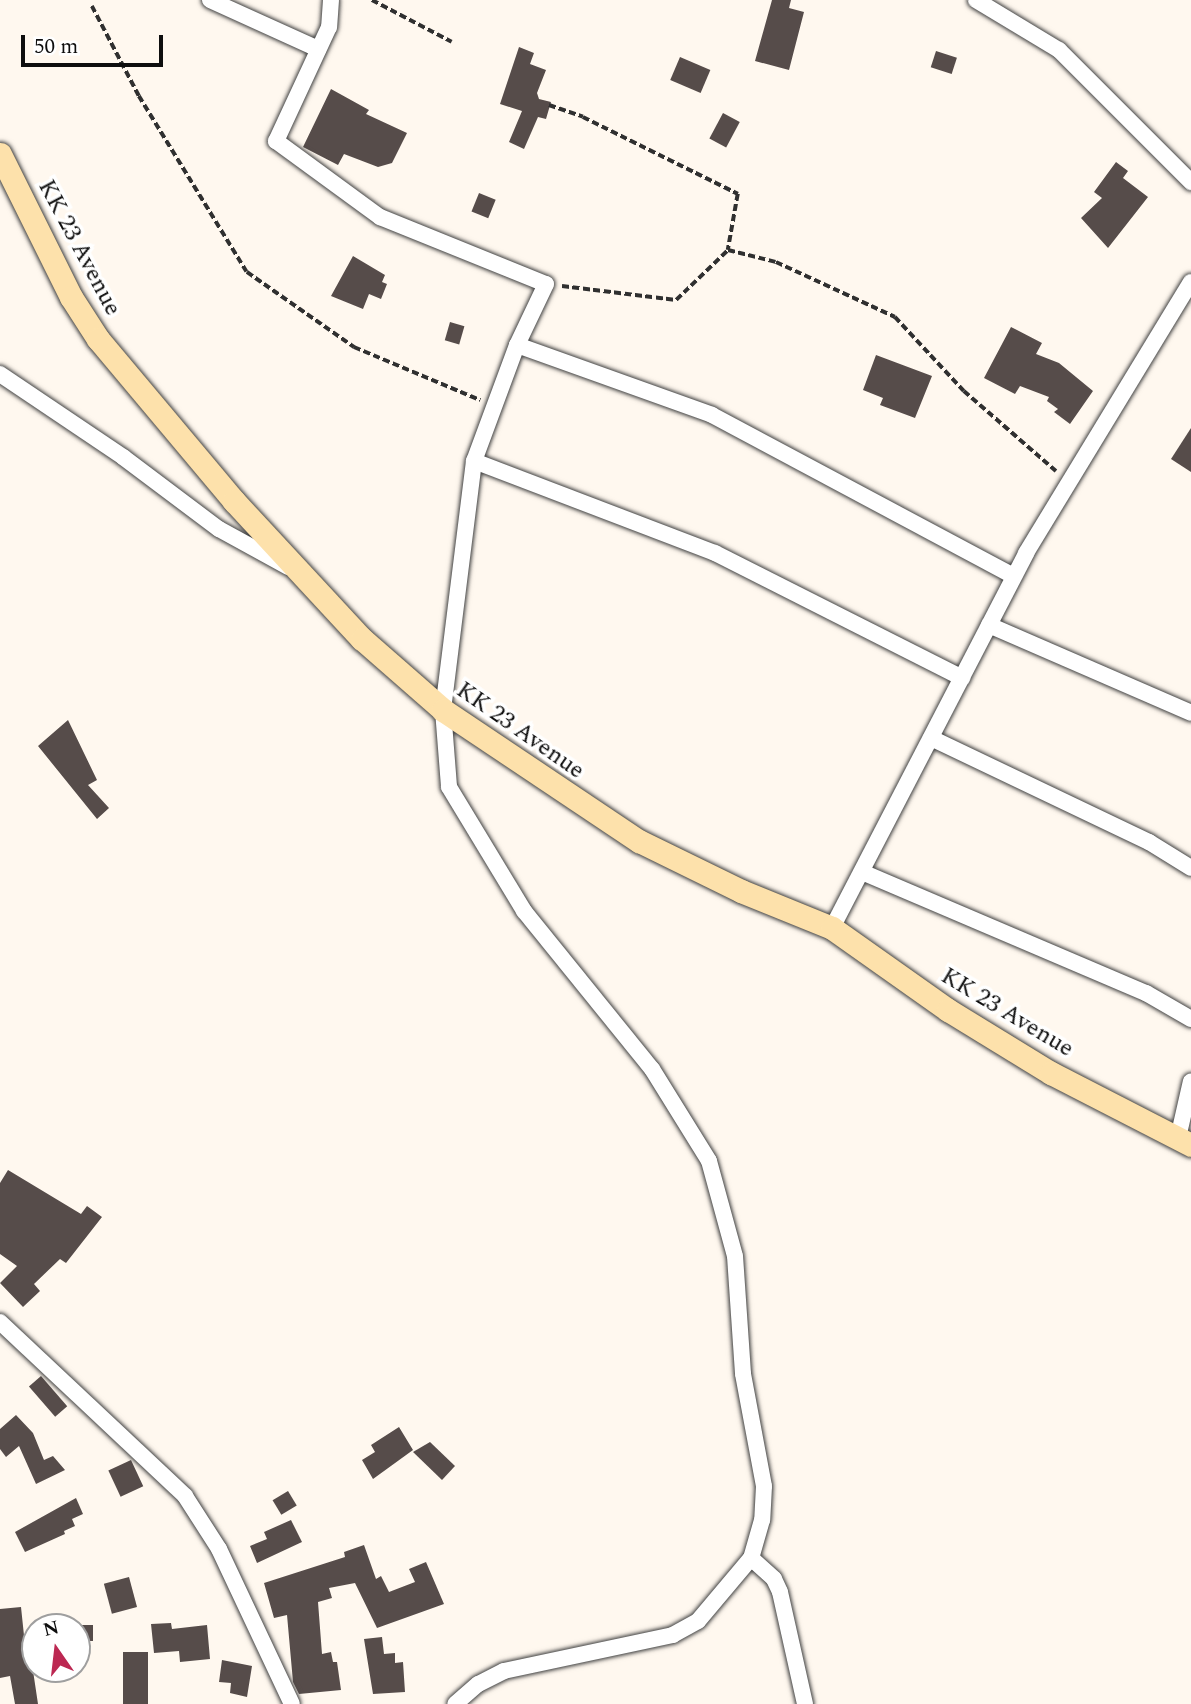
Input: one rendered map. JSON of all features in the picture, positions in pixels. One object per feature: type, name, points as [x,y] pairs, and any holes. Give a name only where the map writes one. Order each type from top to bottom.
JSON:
[{"type":"main road","name":"KK 23 Avenue","points":[[0,153],[71,297],[98,339],[234,501],[362,639],[443,710],[639,841],[741,891],[831,928],[947,1010],[1051,1073],[1185,1142]]},
{"type":"street","points":[[210,0],[318,49]]},
{"type":"street","points":[[331,0],[329,27],[276,141],[380,217],[546,284],[517,345],[474,461],[443,710],[449,787],[524,911],[652,1069],[709,1161],[735,1255],[743,1374],[764,1486],[762,1520],[751,1558],[698,1621],[673,1635],[504,1671],[478,1684],[455,1704]]},
{"type":"street","points":[[976,0],[1059,50],[1191,182]]},
{"type":"street","points":[[831,928],[1014,576],[1068,482],[1191,282]]},
{"type":"street","points":[[517,345],[712,415],[1014,576]]},
{"type":"street","points":[[0,374],[123,457],[219,529],[305,577]]},
{"type":"street","points":[[474,461],[715,552],[962,678]]},
{"type":"street","points":[[989,625],[1191,713]]},
{"type":"street","points":[[931,738],[1149,842],[1191,868]]},
{"type":"street","points":[[862,872],[1146,993],[1191,1019]]},
{"type":"street","points":[[1185,1142],[1191,1081]]},
{"type":"street","points":[[0,1322],[185,1496],[219,1549],[292,1704]]},
{"type":"street","points":[[751,1558],[774,1579],[780,1592],[805,1704]]},
{"type":"path","points":[[372,0],[452,42]]},
{"type":"path","points":[[92,6],[139,96],[247,272],[354,347],[494,406]]},
{"type":"path","points":[[546,284],[676,300],[729,250],[738,194],[583,117],[549,105]]},
{"type":"path","points":[[729,250],[775,262],[895,317],[964,391],[1068,482]]},
{"type":"building","points":[[772,0],[791,0],[789,8],[804,12],[789,70],[755,61]]},
{"type":"building","points":[[519,47],[534,53],[530,64],[546,70],[537,93],[539,99],[551,102],[546,119],[538,117],[524,149],[509,142],[522,111],[500,104]]},
{"type":"building","points":[[936,51],[957,58],[952,74],[931,67]]},
{"type":"building","points":[[680,57],[710,70],[701,93],[670,80]]},
{"type":"building","points":[[331,89],[369,110],[366,114],[407,133],[392,163],[378,167],[344,154],[338,165],[303,147]]},
{"type":"building","points":[[723,113],[740,122],[726,148],[709,139]]},
{"type":"building","points":[[1116,162],[1128,171],[1123,178],[1148,197],[1108,248],[1081,218],[1102,198],[1094,192]]},
{"type":"building","points":[[479,193],[496,200],[488,218],[472,212]]},
{"type":"building","points":[[353,256],[385,275],[382,282],[387,284],[381,299],[369,294],[363,309],[331,296]]},
{"type":"building","points":[[450,322],[464,326],[459,344],[445,340]]},
{"type":"building","points":[[1011,327],[1042,343],[1036,354],[1059,363],[1093,391],[1070,424],[1054,412],[1058,409],[1047,401],[1049,397],[1020,386],[1015,394],[984,378]]},
{"type":"building","points":[[876,355],[932,376],[915,418],[880,405],[883,398],[863,390]]},
{"type":"building","points":[[1191,428],[1191,472],[1171,459]]},
{"type":"building","points":[[68,720],[97,780],[88,785],[109,808],[97,819],[38,746]]},
{"type":"building","points":[[8,1170],[81,1214],[87,1206],[102,1217],[66,1263],[60,1259],[34,1284],[40,1291],[23,1307],[0,1283],[17,1266],[0,1254],[0,1183]]},
{"type":"building","points":[[41,1376],[67,1406],[55,1417],[29,1386]]},
{"type":"building","points":[[16,1415],[33,1433],[44,1460],[53,1456],[65,1470],[36,1484],[19,1446],[6,1457],[0,1449],[0,1429]]},
{"type":"building","points":[[399,1427],[413,1450],[373,1479],[362,1460],[375,1452],[371,1445]]},
{"type":"building","points":[[430,1442],[455,1466],[442,1480],[413,1452]]},
{"type":"building","points":[[131,1460],[143,1486],[121,1497],[108,1471]]},
{"type":"building","points":[[288,1491],[297,1506],[281,1515],[273,1500]]},
{"type":"building","points":[[76,1498],[83,1514],[72,1519],[75,1526],[64,1531],[65,1534],[25,1552],[15,1532]]},
{"type":"building","points":[[291,1520],[302,1542],[257,1563],[250,1546],[267,1539],[264,1532]]},
{"type":"building","points":[[364,1545],[376,1579],[381,1576],[389,1592],[415,1582],[409,1569],[426,1562],[444,1604],[377,1628],[355,1583],[329,1588],[332,1598],[318,1602],[322,1654],[331,1652],[333,1662],[337,1662],[341,1690],[299,1694],[293,1682],[287,1615],[274,1618],[264,1583],[345,1557],[344,1552]]},
{"type":"building","points":[[129,1577],[137,1607],[112,1614],[104,1584]]},
{"type":"building","points":[[21,1607],[21,1683],[35,1683],[38,1704],[15,1704],[10,1676],[0,1678],[0,1609]]},
{"type":"building","points":[[171,1623],[172,1629],[207,1625],[210,1659],[180,1662],[179,1651],[154,1653],[151,1624]]},
{"type":"building","points":[[91,1625],[93,1641],[91,1641]]},
{"type":"building","points":[[382,1637],[384,1654],[395,1653],[395,1663],[403,1662],[405,1692],[373,1694],[364,1639]]},
{"type":"building","points":[[123,1652],[148,1652],[148,1704],[123,1704]]},
{"type":"building","points":[[222,1660],[252,1666],[247,1697],[230,1693],[231,1683],[219,1682]]}]
